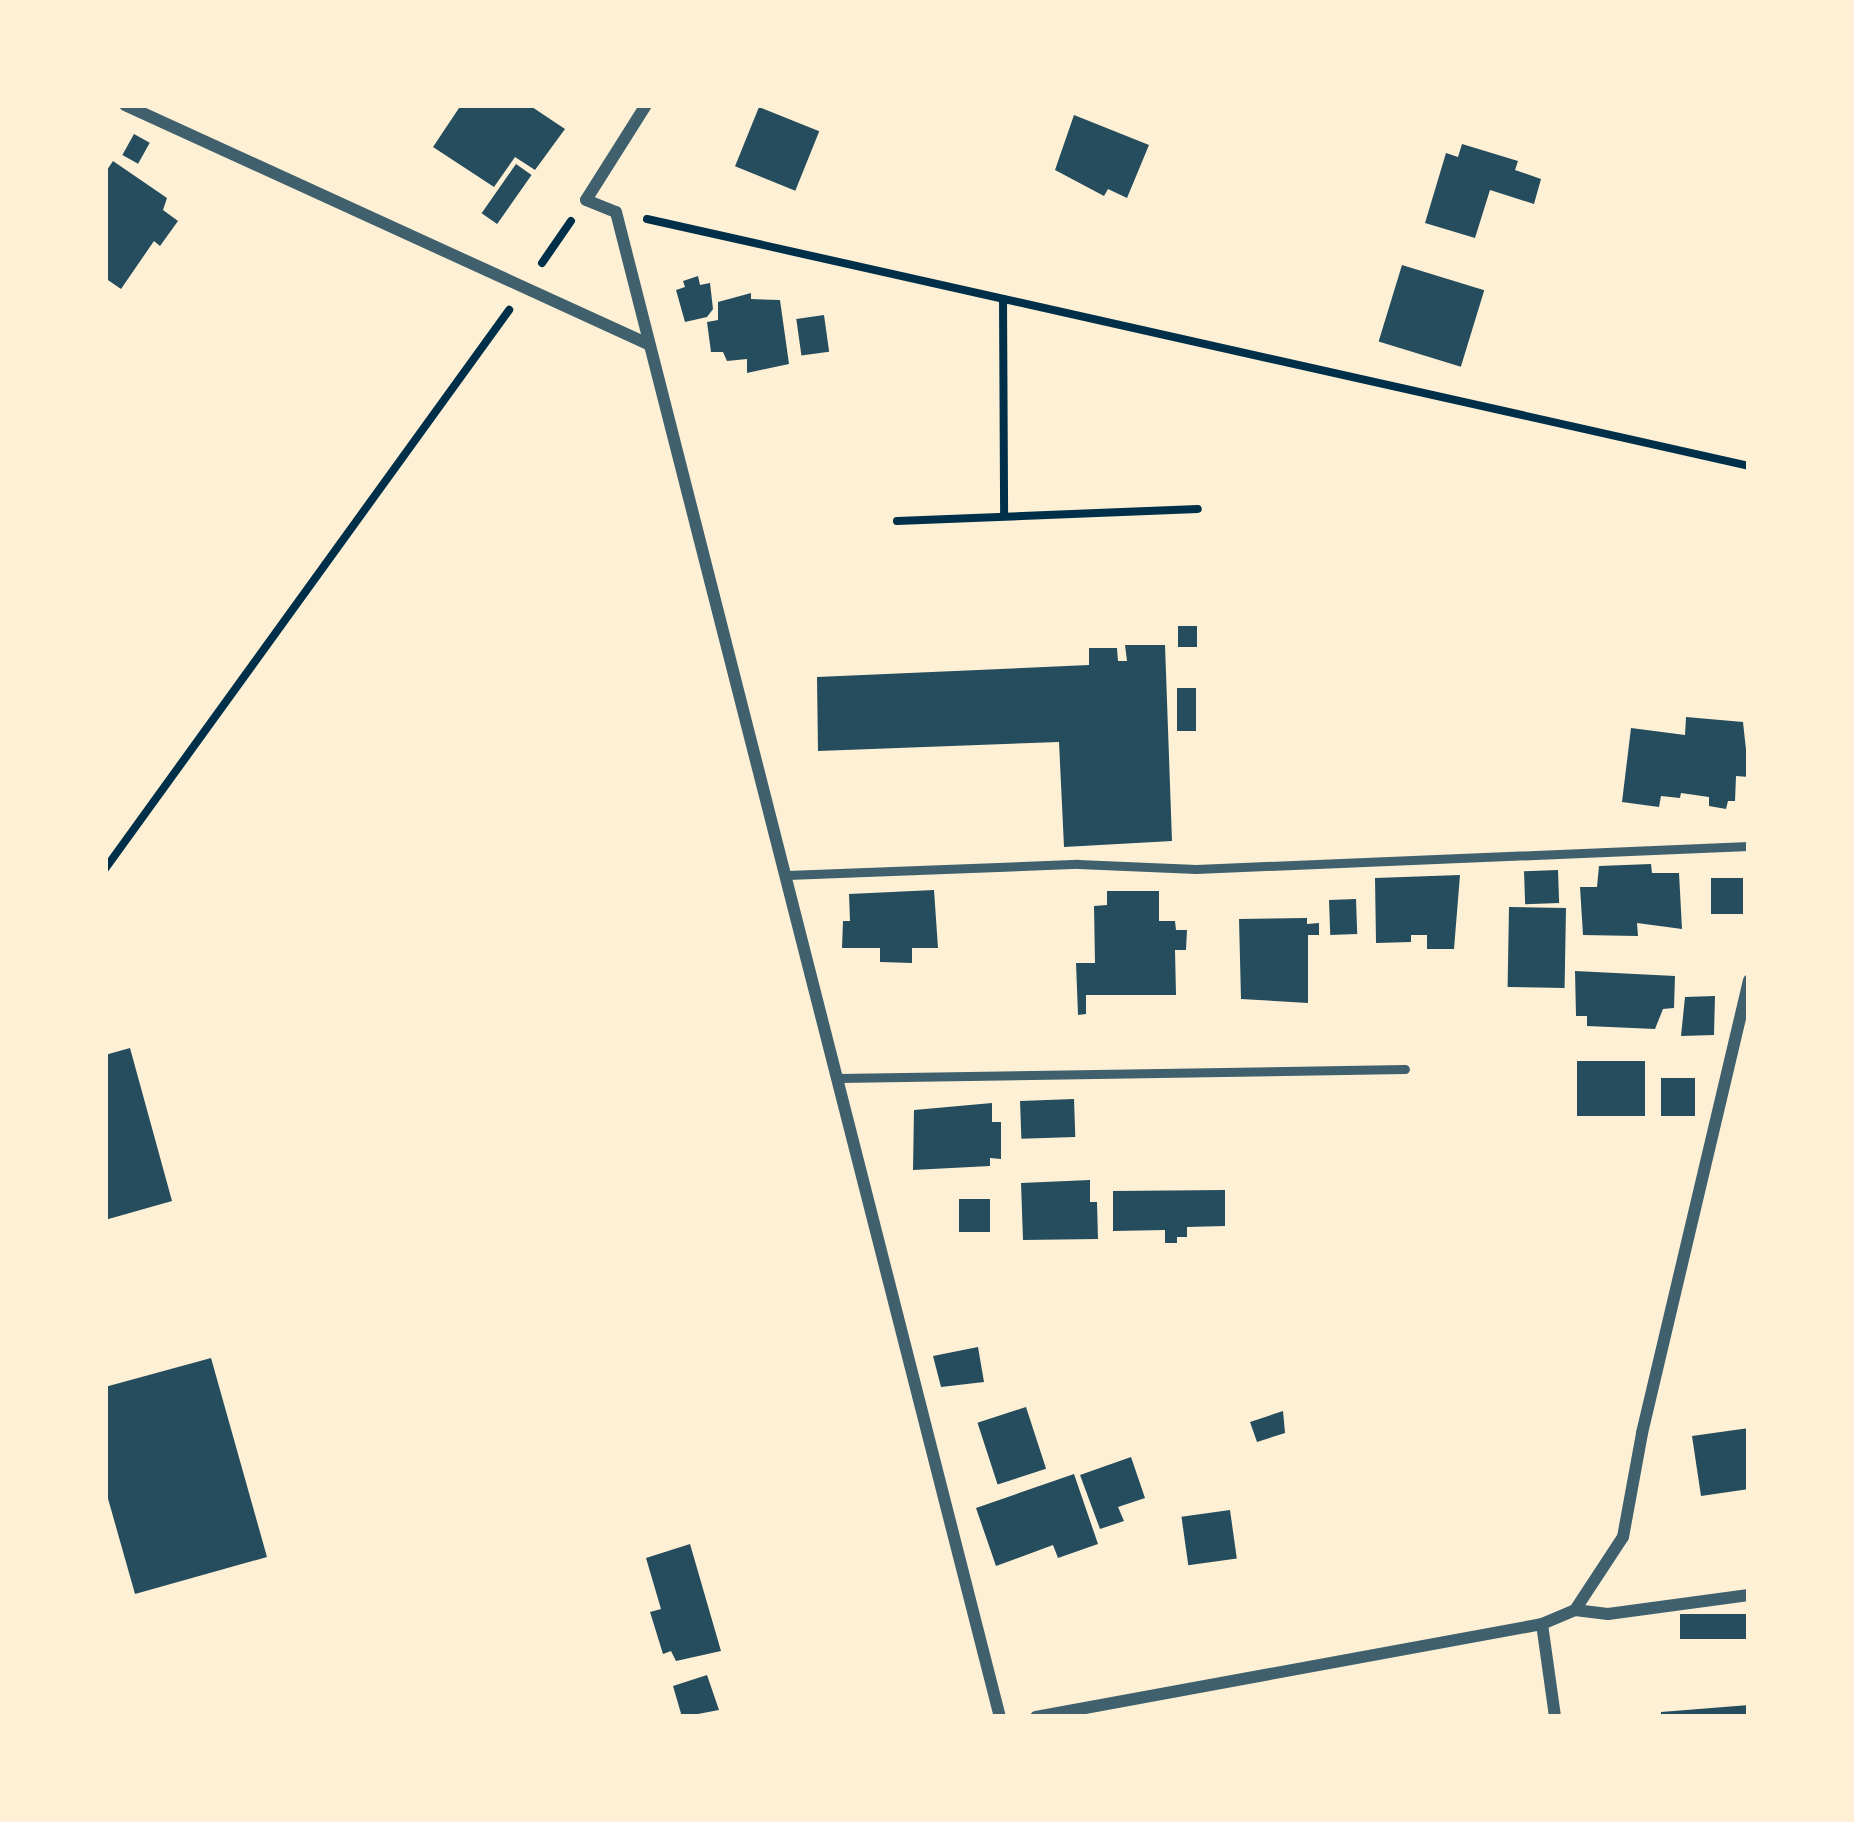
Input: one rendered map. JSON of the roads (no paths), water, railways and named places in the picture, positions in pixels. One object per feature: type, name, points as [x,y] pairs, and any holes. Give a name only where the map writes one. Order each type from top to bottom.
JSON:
[{"type":"street","points":[[125,105],[649,344]]},
{"type":"street","points":[[646,105],[586,200],[616,212],[1000,1717]]},
{"type":"street","points":[[1575,1610],[1623,1537],[1647,1411],[1749,980]]},
{"type":"street","points":[[1036,1717],[1542,1624],[1575,1610],[1608,1614],[1749,1595]]},
{"type":"street","points":[[1542,1624],[1555,1717]]},
{"type":"lane","points":[[788,874],[1078,864],[1196,869],[1749,846]]},
{"type":"lane","points":[[839,1078],[1405,1070]]}]
